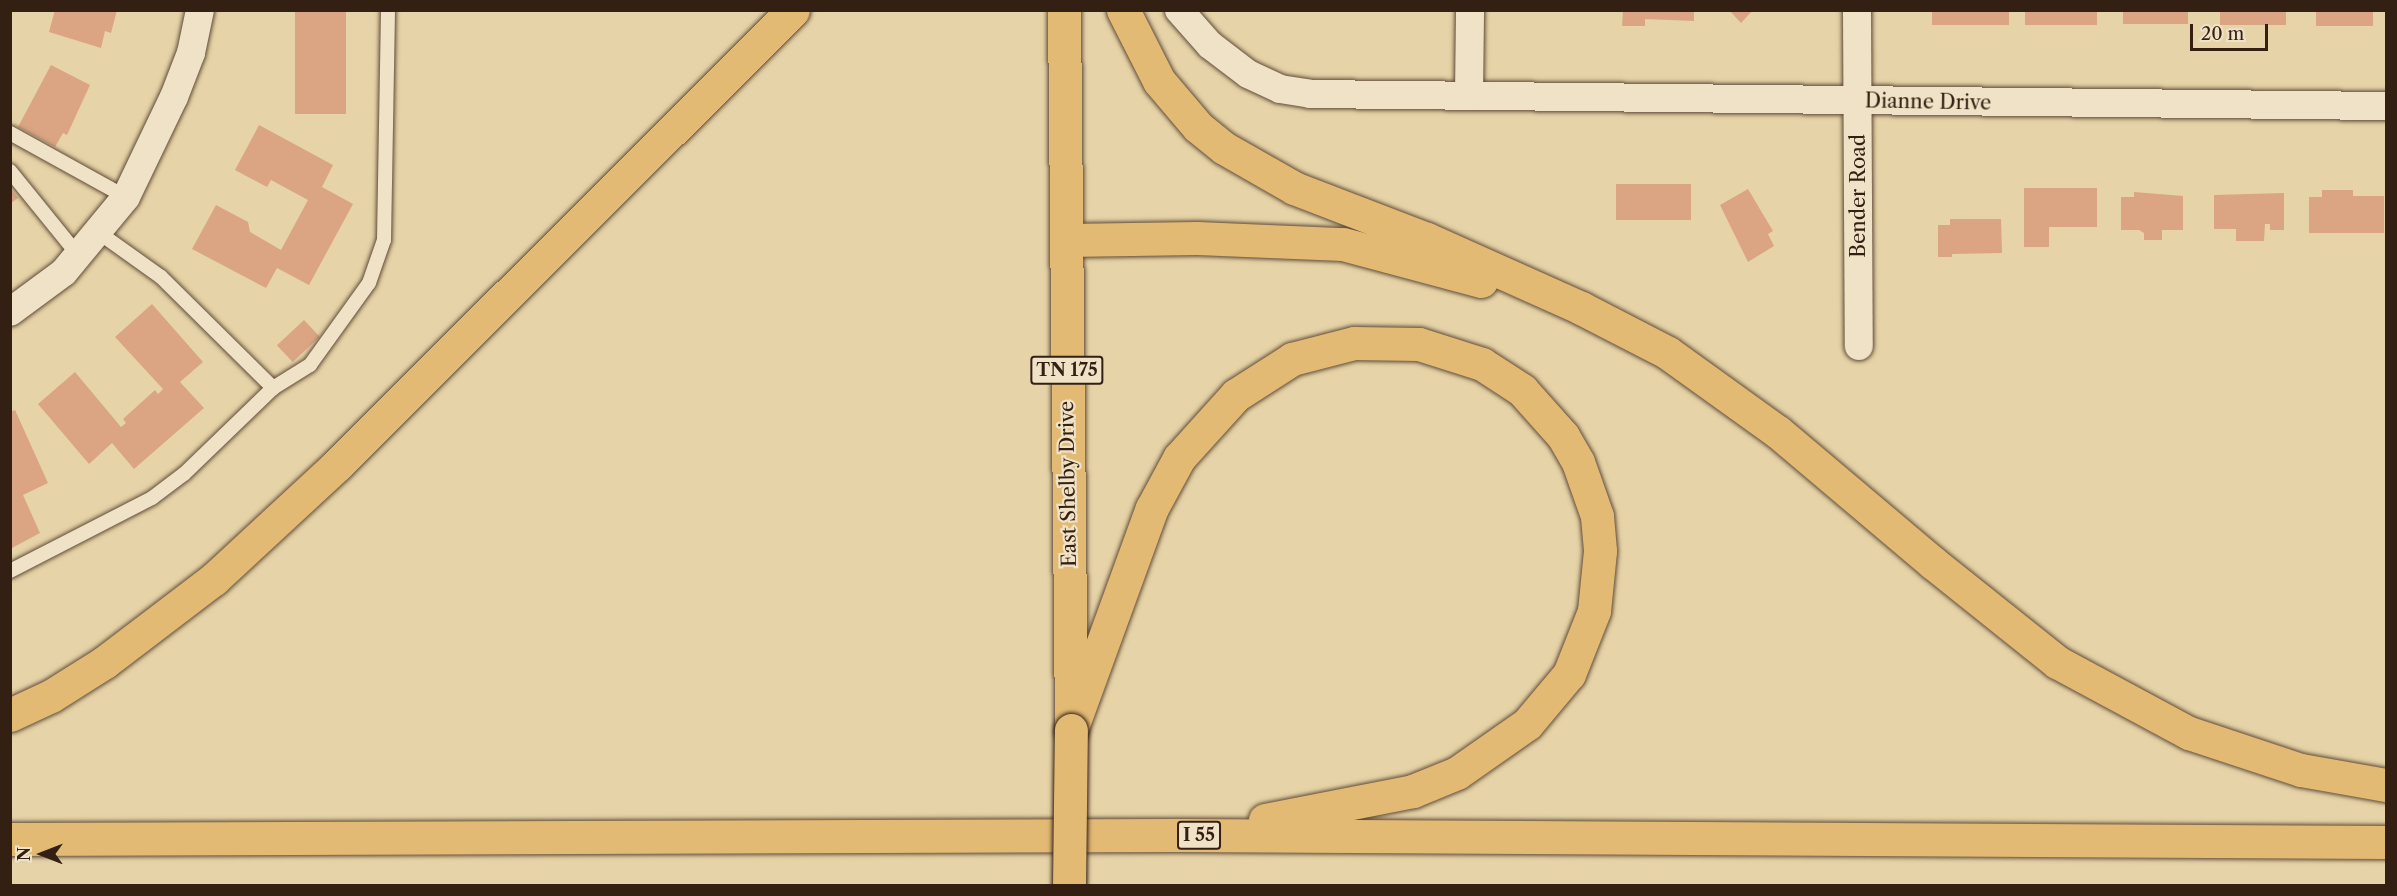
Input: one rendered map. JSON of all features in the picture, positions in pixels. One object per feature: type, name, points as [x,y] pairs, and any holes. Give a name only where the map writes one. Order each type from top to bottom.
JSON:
[{"type":"main road","points":[[10,716],[51,696],[105,662],[214,579],[337,465],[793,10]]},
{"type":"main road","name":"East Shelby Drive","points":[[1064,10],[1071,730],[1069,885]]},
{"type":"main road","points":[[1123,10],[1141,51],[1179,106],[1224,148],[1255,168],[1581,308],[1668,353],[1746,407],[2015,631],[2105,691],[2189,734],[2258,759],[2386,785]]},
{"type":"main road","points":[[1066,240],[1197,238],[1343,244],[1581,308]]},
{"type":"main road","points":[[1071,730],[1130,577],[1152,508],[1167,478],[1215,415],[1256,379],[1292,359],[1336,346],[1396,341],[1440,349],[1482,364],[1534,402],[1563,436],[1578,462],[1597,516],[1600,550],[1594,611],[1569,674],[1551,700],[1496,749],[1457,773],[1413,791],[1179,835]]},
{"type":"main road","name":"I 55","points":[[10,839],[1179,835],[2386,842]]},
{"type":"street","points":[[10,312],[57,278],[126,197],[174,97],[191,53],[200,10]]},
{"type":"street","name":"Dianne Drive","points":[[1179,10],[1210,45],[1248,74],[1280,89],[1310,94],[2386,106]]},
{"type":"street","points":[[1469,95],[1470,10]]},
{"type":"street","name":"Bender Road","points":[[1857,10],[1859,346]]},
{"type":"lane","points":[[10,571],[152,498],[184,474],[273,388],[310,365],[369,282],[384,240],[388,10]]},
{"type":"lane","points":[[10,133],[126,197]]},
{"type":"lane","points":[[10,171],[78,255]]},
{"type":"lane","points":[[98,232],[161,277],[273,388]]},
{"type":"building","points":[[55,10],[117,10],[111,33],[105,31],[101,48],[49,32]]},
{"type":"building","points":[[295,10],[346,10],[346,114],[295,114]]},
{"type":"building","points":[[1623,10],[1694,10],[1694,21],[1645,19],[1645,26],[1622,26]]},
{"type":"building","points":[[1729,10],[1753,10],[1741,23]]},
{"type":"building","points":[[1932,10],[2009,10],[2009,25],[1932,25]]},
{"type":"building","points":[[2025,10],[2097,10],[2097,25],[2025,25]]},
{"type":"building","points":[[2123,10],[2188,10],[2188,24],[2123,24]]},
{"type":"building","points":[[2220,10],[2286,10],[2286,25],[2220,25]]},
{"type":"building","points":[[2316,10],[2373,10],[2373,26],[2316,26]]},
{"type":"building","points":[[51,65],[90,85],[67,135],[63,133],[55,147],[18,127]]},
{"type":"building","points":[[259,125],[333,165],[322,187],[353,204],[309,285],[277,268],[266,288],[192,249],[216,205],[248,222],[250,232],[281,250],[308,200],[271,180],[267,187],[235,170]]},
{"type":"building","points":[[1616,184],[1691,184],[1691,220],[1616,220]]},
{"type":"building","points":[[10,188],[18,198],[10,204]]},
{"type":"building","points":[[2024,188],[2097,188],[2097,227],[2049,227],[2049,247],[2024,247]]},
{"type":"building","points":[[1748,189],[1773,231],[1768,234],[1774,246],[1748,262],[1720,205]]},
{"type":"building","points":[[2322,190],[2353,190],[2353,196],[2384,196],[2384,233],[2309,233],[2309,197],[2322,197]]},
{"type":"building","points":[[2134,192],[2183,196],[2183,230],[2162,230],[2162,240],[2144,240],[2144,233],[2139,230],[2121,230],[2121,197],[2134,197]]},
{"type":"building","points":[[2284,193],[2284,230],[2270,230],[2270,224],[2265,224],[2264,241],[2236,241],[2236,229],[2214,229],[2214,195]]},
{"type":"building","points":[[1950,219],[2001,219],[2002,253],[1952,254],[1952,257],[1938,257],[1938,225],[1950,225]]},
{"type":"building","points":[[152,304],[203,362],[180,382],[204,408],[134,469],[112,443],[89,464],[38,404],[75,372],[121,427],[126,423],[123,419],[155,390],[158,394],[163,389],[115,337]]},
{"type":"building","points":[[304,320],[320,337],[293,362],[277,345]]},
{"type":"building","points":[[15,410],[48,483],[23,495],[40,533],[10,549],[10,412]]}]
